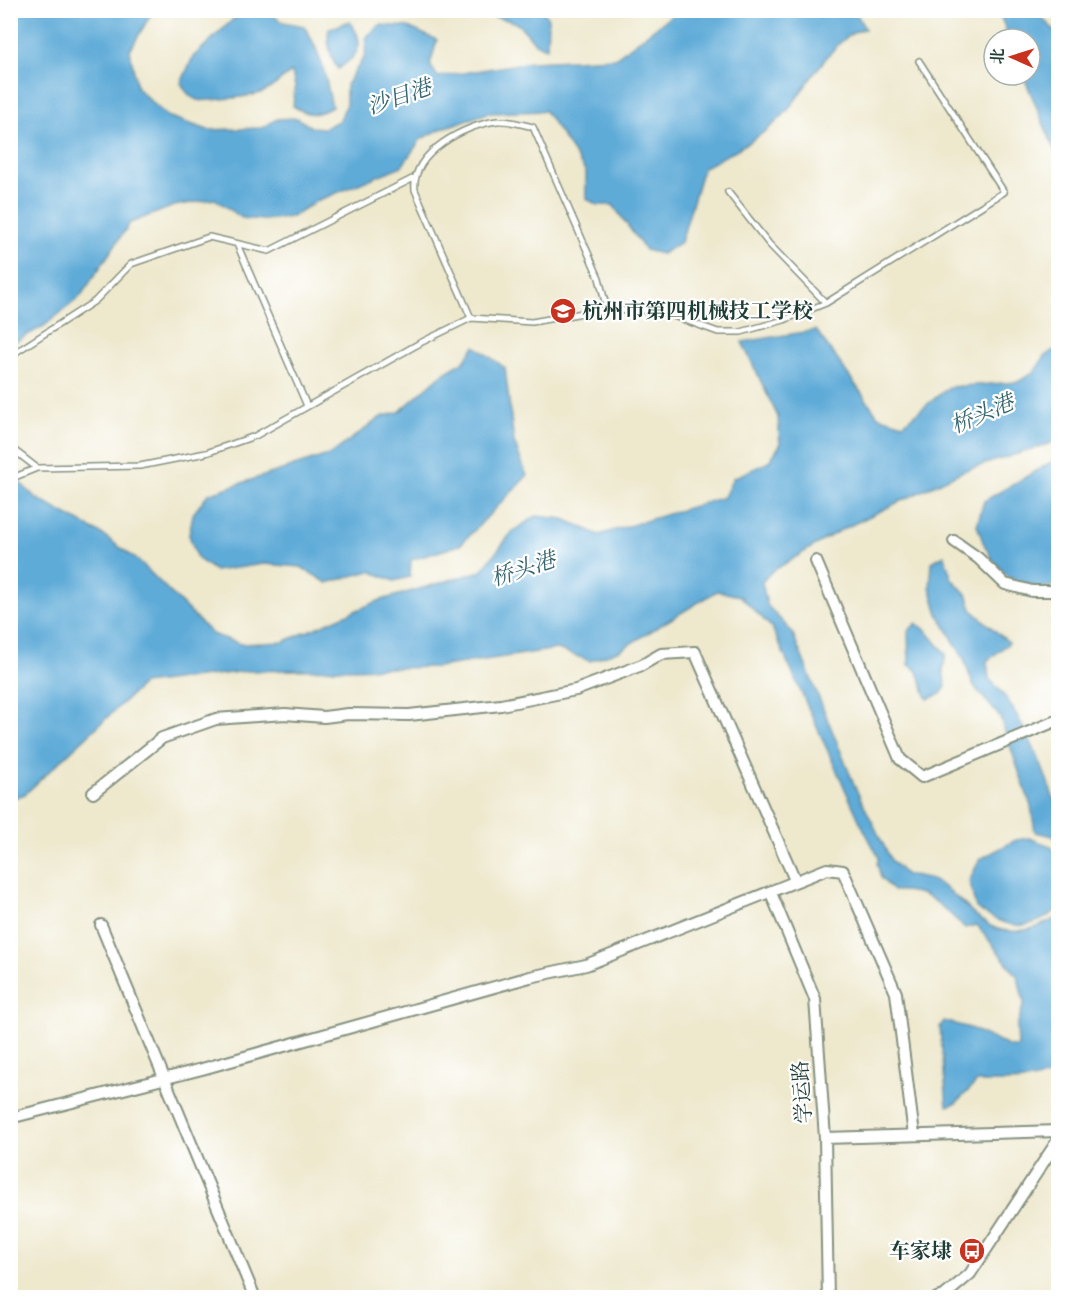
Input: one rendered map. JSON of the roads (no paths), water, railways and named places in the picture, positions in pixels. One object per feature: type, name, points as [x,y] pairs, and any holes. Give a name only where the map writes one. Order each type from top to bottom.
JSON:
[{"type":"street","points":[[954,541],[978,558],[1005,584],[1032,591],[1059,591]]},
{"type":"street","points":[[816,561],[900,759],[922,777],[1059,720]]},
{"type":"street","points":[[93,793],[162,738],[216,719],[285,714],[324,717],[348,714],[409,715],[501,705],[576,690],[642,665],[662,654],[695,651],[795,880]]},
{"type":"street","points":[[10,1118],[530,977],[586,965],[827,869],[843,871],[896,993],[914,1135]]},
{"type":"street","name":"学运路","points":[[771,893],[815,999],[825,1138],[828,1298]]},
{"type":"street","points":[[101,925],[255,1298]]},
{"type":"street","points":[[825,1138],[1059,1131]]},
{"type":"street","points":[[937,1298],[944,1296],[970,1274],[1059,1140]]},
{"type":"lane","points":[[10,479],[37,468],[141,466],[206,453],[255,436],[420,343],[471,318],[532,322],[607,310],[657,310],[718,332],[741,333],[784,320],[826,303],[1005,192],[919,61]]},
{"type":"lane","points":[[10,356],[95,301],[131,264],[209,237],[269,251],[414,178],[429,152],[451,137],[496,121],[533,127],[599,278],[607,310]]},
{"type":"lane","points":[[414,178],[415,190],[471,318]]},
{"type":"lane","points":[[728,192],[768,244],[826,303]]},
{"type":"lane","points":[[237,244],[307,406]]},
{"type":"lane","points":[[10,447],[37,468]]},
{"type":"water","name":"沙目港","points":[[11,10],[153,11],[130,50],[137,88],[167,116],[208,130],[262,128],[277,119],[297,118],[311,127],[325,128],[340,120],[346,104],[346,85],[365,56],[366,37],[380,25],[408,27],[437,40],[430,65],[438,77],[531,62],[615,58],[678,11],[855,11],[865,29],[854,32],[832,51],[787,111],[769,129],[703,168],[681,242],[662,254],[645,250],[613,205],[597,205],[586,198],[586,172],[545,111],[488,113],[443,128],[421,139],[402,166],[315,202],[292,217],[264,220],[242,218],[215,199],[174,206],[130,223],[80,297],[44,326],[11,344]]},
{"type":"water","points":[[243,10],[267,11],[283,22],[304,26],[319,55],[332,107],[312,114],[293,106],[295,86],[292,72],[261,93],[197,100],[188,93],[181,83],[193,57]]},
{"type":"water","points":[[486,11],[544,11],[548,19],[547,48],[533,41],[522,27]]},
{"type":"water","points":[[998,11],[1036,11],[1058,34],[1058,158],[1028,87],[1042,87],[1042,27],[1005,27]]},
{"type":"water","points":[[350,22],[358,36],[358,48],[356,54],[338,69],[330,50],[329,29]]},
{"type":"water","name":"桥头港","points":[[816,330],[878,416],[903,424],[949,387],[1018,382],[1034,372],[1045,356],[1058,347],[1058,441],[963,471],[837,532],[771,572],[762,582],[767,605],[792,632],[856,789],[891,860],[906,875],[928,879],[945,888],[989,925],[1007,931],[1029,929],[1058,917],[1058,1072],[1039,1079],[977,1082],[956,1103],[947,1106],[940,1027],[944,1021],[970,1028],[1010,1047],[1018,1047],[1017,1026],[1024,1003],[1018,977],[977,925],[965,928],[933,900],[916,893],[893,891],[881,878],[877,863],[879,858],[860,822],[772,628],[740,596],[717,591],[620,650],[590,661],[557,649],[438,667],[247,671],[143,684],[25,794],[11,799],[10,473],[36,498],[103,535],[140,562],[212,634],[241,644],[283,642],[378,601],[481,571],[513,531],[536,516],[564,519],[599,535],[724,497],[733,478],[769,462],[780,445],[778,417],[742,342]]},
{"type":"water","points":[[475,346],[505,368],[514,442],[527,476],[460,545],[411,560],[410,577],[394,581],[370,571],[327,583],[301,567],[264,564],[215,571],[197,558],[189,535],[193,514],[208,494],[331,454],[381,417],[399,412],[441,375],[463,362]]},
{"type":"water","points":[[1058,458],[1058,585],[1040,588],[1009,578],[992,559],[977,525],[984,501]]},
{"type":"water","points":[[944,555],[952,579],[968,596],[972,610],[1009,643],[987,661],[989,679],[1000,690],[1021,722],[1040,762],[1058,814],[1058,842],[1053,836],[1035,832],[1031,806],[1000,717],[973,685],[964,659],[938,614],[930,587],[932,562]]},
{"type":"water","points":[[916,623],[926,630],[946,654],[943,670],[946,687],[941,694],[928,699],[917,672],[909,665],[908,632]]},
{"type":"water","points":[[1029,838],[1051,846],[1058,857],[1058,909],[1047,917],[1027,925],[1007,924],[976,908],[969,881],[980,859],[1016,840]]},
{"type":"place","name":"杭州市第四机械技工学校","points":[[563,311]]},
{"type":"place","name":"车家埭","points":[[972,1251]]}]
